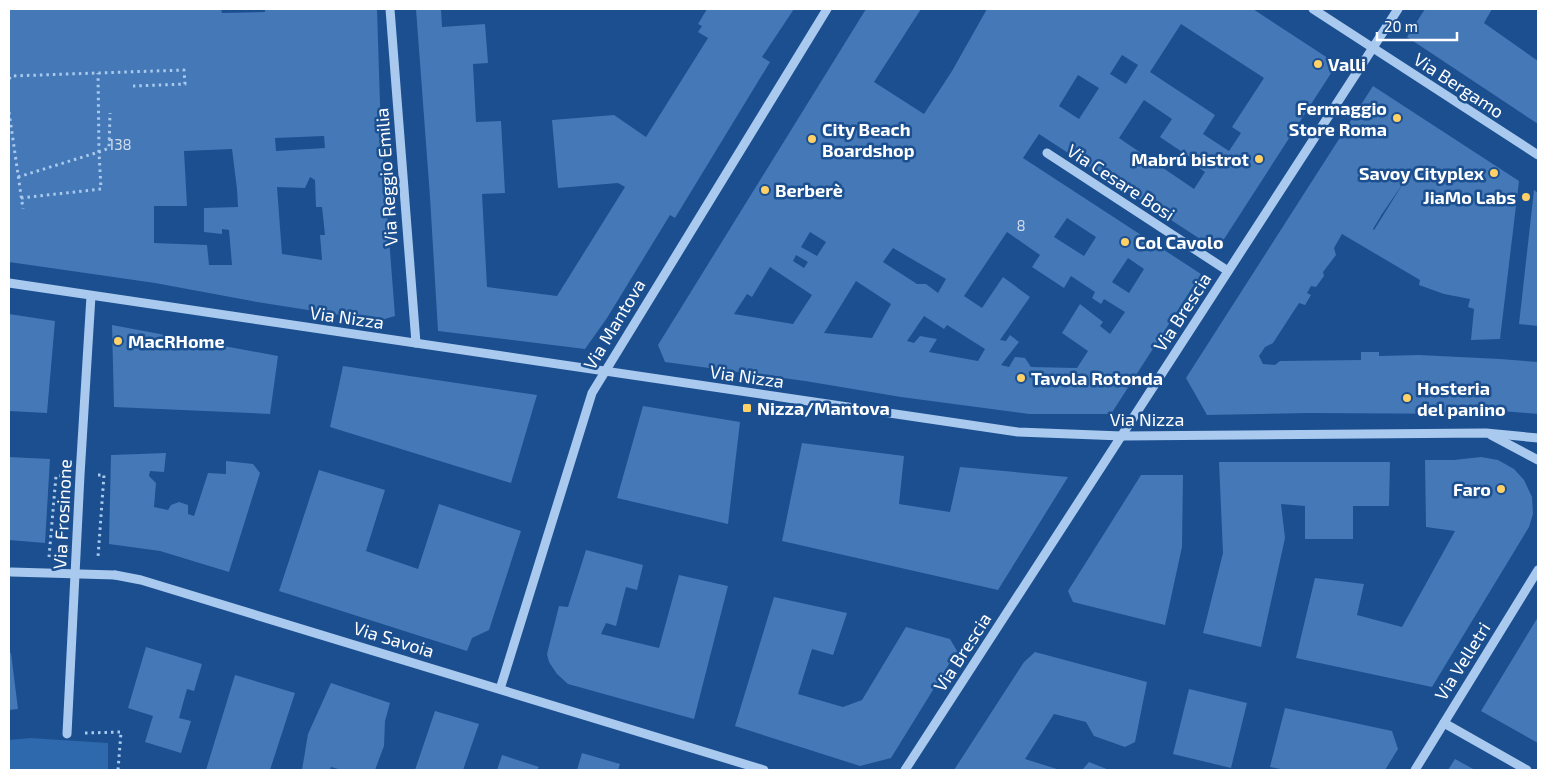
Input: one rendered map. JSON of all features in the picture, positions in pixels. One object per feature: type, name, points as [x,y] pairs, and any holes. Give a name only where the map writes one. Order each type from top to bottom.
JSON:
[{"type":"street","name":"Via Reggio Emilia","points":[[390,9],[416,343]]},
{"type":"street","name":"Via Mantova","points":[[500,689],[592,393],[827,9]]},
{"type":"street","name":"Via Bergamo","points":[[1313,9],[1538,154]]},
{"type":"street","name":"Via Brescia","points":[[905,770],[1398,9]]},
{"type":"street","name":"Via Cesare Bosi","points":[[1047,153],[1228,271]]},
{"type":"street","name":"Via Nizza","points":[[9,283],[1018,432],[1122,436],[1486,433],[1538,438]]},
{"type":"street","name":"Via Frosinone","points":[[67,734],[91,296]]},
{"type":"street","name":"Via Nizza","points":[[1486,433],[1538,460]]},
{"type":"street","name":"Via Velletri","points":[[1415,770],[1538,570]]},
{"type":"street","name":"Via Savoia","points":[[10,572],[97,573],[141,580],[764,770]]},
{"type":"street","points":[[1444,722],[1527,770]]},
{"type":"path","points":[[9,79],[11,76],[184,70],[185,84],[133,86]]},
{"type":"path","points":[[21,198],[100,188],[98,73]]},
{"type":"path","points":[[9,112],[23,209]]},
{"type":"path","points":[[18,177],[108,148],[110,113]]},
{"type":"path","points":[[97,573],[104,474]]},
{"type":"path","points":[[48,572],[56,476]]},
{"type":"path","points":[[67,734],[121,732],[118,770]]},
{"type":"shaded area","points":[[30,738],[108,743],[108,770],[9,770],[9,740]]},
{"type":"building","points":[[9,9],[221,9],[222,13],[265,12],[265,9],[377,9],[381,134],[395,316],[378,321],[257,302],[155,283],[9,262]],"holes":[[[324,136],[325,148],[276,151],[275,138]],[[232,149],[238,207],[204,208],[204,232],[222,234],[222,229],[229,230],[232,265],[209,265],[207,245],[154,243],[154,206],[187,206],[184,151]],[[310,177],[315,180],[316,207],[322,207],[325,235],[320,235],[322,260],[282,254],[277,187],[305,188]]]},
{"type":"building","points":[[416,9],[441,9],[442,27],[485,24],[488,63],[473,64],[476,122],[501,121],[505,193],[482,194],[487,287],[557,296],[625,187],[618,183],[558,188],[552,120],[614,115],[646,137],[708,38],[698,32],[702,26],[698,24],[707,9],[794,9],[762,57],[770,62],[675,218],[670,215],[607,318],[585,349],[438,331]]},
{"type":"building","points":[[866,9],[921,9],[874,82],[924,114],[952,71],[987,9],[1253,9],[1337,64],[1217,250],[1039,134],[1023,158],[1201,274],[1111,414],[1029,414],[665,362],[658,345]],"holes":[[[1181,24],[1264,78],[1232,127],[1241,133],[1229,151],[1203,134],[1215,115],[1150,72]],[[1122,55],[1138,65],[1126,84],[1110,74]],[[1078,75],[1099,88],[1079,119],[1059,106]],[[1144,100],[1172,119],[1160,137],[1197,162],[1195,165],[1205,172],[1194,189],[1119,138]],[[1067,218],[1096,237],[1084,256],[1054,237]],[[810,232],[826,242],[817,256],[801,247]],[[1007,232],[1040,255],[1032,267],[1064,288],[1071,276],[1095,292],[1092,298],[1101,304],[1104,299],[1125,312],[1110,334],[1100,326],[1103,322],[1080,304],[1062,333],[1088,351],[1077,368],[1031,367],[1025,358],[1015,357],[1009,367],[1001,365],[1019,342],[1010,335],[1006,341],[1000,340],[1030,297],[1003,277],[982,308],[964,296]],[[893,248],[946,279],[938,293],[926,284],[917,284],[883,262]],[[796,255],[808,262],[804,268],[793,261]],[[1128,258],[1144,269],[1129,293],[1112,282]],[[770,267],[812,295],[793,324],[734,314],[747,294],[752,297]],[[856,281],[891,304],[872,338],[824,333]],[[924,316],[944,329],[947,325],[985,349],[978,361],[929,352],[937,339],[920,336],[914,343],[907,341]]]},
{"type":"building","points":[[1425,9],[1492,9],[1484,23],[1538,61],[1538,124],[1407,37]]},
{"type":"building","points":[[1373,86],[1519,181],[1500,339],[1471,340],[1474,309],[1468,307],[1470,299],[1444,294],[1419,285],[1420,280],[1342,234],[1334,248],[1336,255],[1323,272],[1324,276],[1316,287],[1311,286],[1307,293],[1311,295],[1305,305],[1299,303],[1273,343],[1265,347],[1259,356],[1263,364],[1275,365],[1280,361],[1361,360],[1361,352],[1379,352],[1379,356],[1419,355],[1538,362],[1538,414],[1476,409],[1476,414],[1310,413],[1207,415],[1186,378]],"holes":[[[1404,182],[1374,230],[1382,214]]]},
{"type":"building","points":[[1534,190],[1538,193],[1538,326],[1519,324]]},
{"type":"building","points":[[9,314],[55,321],[47,413],[9,411]]},
{"type":"building","points":[[112,325],[278,356],[270,414],[114,407]]},
{"type":"building","points":[[343,366],[537,395],[511,483],[330,427]]},
{"type":"building","points":[[643,406],[740,422],[728,524],[617,498]]},
{"type":"building","points":[[802,443],[904,456],[899,504],[950,512],[960,467],[1068,477],[998,590],[782,541]]},
{"type":"building","points":[[166,453],[164,472],[150,471],[149,476],[156,483],[154,507],[168,510],[171,505],[179,502],[188,505],[188,514],[194,516],[208,473],[226,474],[226,461],[253,464],[260,473],[229,572],[160,551],[109,544],[111,455]]},
{"type":"building","points":[[9,457],[50,459],[45,543],[9,540]]},
{"type":"building","points":[[1481,457],[1498,460],[1514,469],[1524,480],[1532,497],[1533,514],[1529,527],[1432,687],[1296,658],[1315,578],[1364,584],[1357,615],[1402,627],[1455,531],[1426,527],[1425,460],[1454,460]]},
{"type":"building","points":[[1219,462],[1390,462],[1389,506],[1353,506],[1353,539],[1305,539],[1305,506],[1281,504],[1285,538],[1261,647],[1203,633],[1223,553]]},
{"type":"building","points":[[319,470],[385,490],[366,551],[418,569],[439,504],[521,531],[489,630],[472,638],[467,651],[279,591]]},
{"type":"building","points":[[1141,475],[1183,475],[1182,547],[1165,625],[1073,602],[1068,591]]},
{"type":"building","points":[[586,550],[643,565],[637,590],[626,587],[616,626],[606,623],[601,634],[659,648],[679,575],[728,586],[694,719],[568,684],[557,674],[549,662],[547,654],[559,606],[568,607]]},
{"type":"building","points":[[774,597],[847,613],[833,655],[812,649],[798,694],[843,707],[862,700],[906,627],[950,639],[957,651],[891,758],[860,766],[735,726]]},
{"type":"building","points":[[1538,617],[1538,743],[1481,711]]},
{"type":"building","points":[[146,647],[202,664],[194,691],[187,689],[179,718],[191,721],[181,753],[145,742],[153,716],[128,708]]},
{"type":"building","points":[[1035,652],[1147,682],[1135,742],[1125,747],[1094,736],[1086,722],[1054,714],[1025,759],[1060,770],[954,770],[1024,662]]},
{"type":"building","points":[[9,653],[11,653],[18,709],[9,710]]},
{"type":"building","points":[[235,675],[295,693],[270,770],[206,770]]},
{"type":"building","points":[[331,683],[390,703],[385,721],[384,746],[375,770],[342,770],[331,767],[330,770],[302,770],[308,734]]},
{"type":"building","points":[[1189,689],[1247,703],[1231,768],[1173,754]]},
{"type":"building","points":[[1285,708],[1392,731],[1398,749],[1385,770],[1286,770],[1270,767]]},
{"type":"building","points":[[435,711],[479,724],[463,770],[415,770]]},
{"type":"building","points":[[582,753],[620,764],[618,770],[577,770]]},
{"type":"building","points":[[502,755],[539,767],[537,770],[497,770]]},
{"type":"building","points":[[1455,759],[1475,770],[1448,770]]},
{"type":"building","points":[[1089,762],[1109,770],[1082,770]]},
{"type":"place","name":"Valli","points":[[1318,64]]},
{"type":"place","name":"Fermaggio Store Roma","points":[[1397,118]]},
{"type":"place","name":"City Beach Boardshop","points":[[812,139]]},
{"type":"place","name":"Mabrú bistrot","points":[[1259,159]]},
{"type":"place","name":"Savoy Cityplex","points":[[1494,173]]},
{"type":"place","name":"Berberè","points":[[765,190]]},
{"type":"place","name":"JiaMo Labs","points":[[1526,197]]},
{"type":"place","name":"Col Cavolo","points":[[1125,242]]},
{"type":"place","name":"MacRHome","points":[[118,341]]},
{"type":"place","name":"Tavola Rotonda","points":[[1021,378]]},
{"type":"place","name":"Hosteria del panino","points":[[1407,398]]},
{"type":"place","name":"Nizza/Mantova","points":[[747,408]]},
{"type":"place","name":"Faro","points":[[1501,489]]}]
